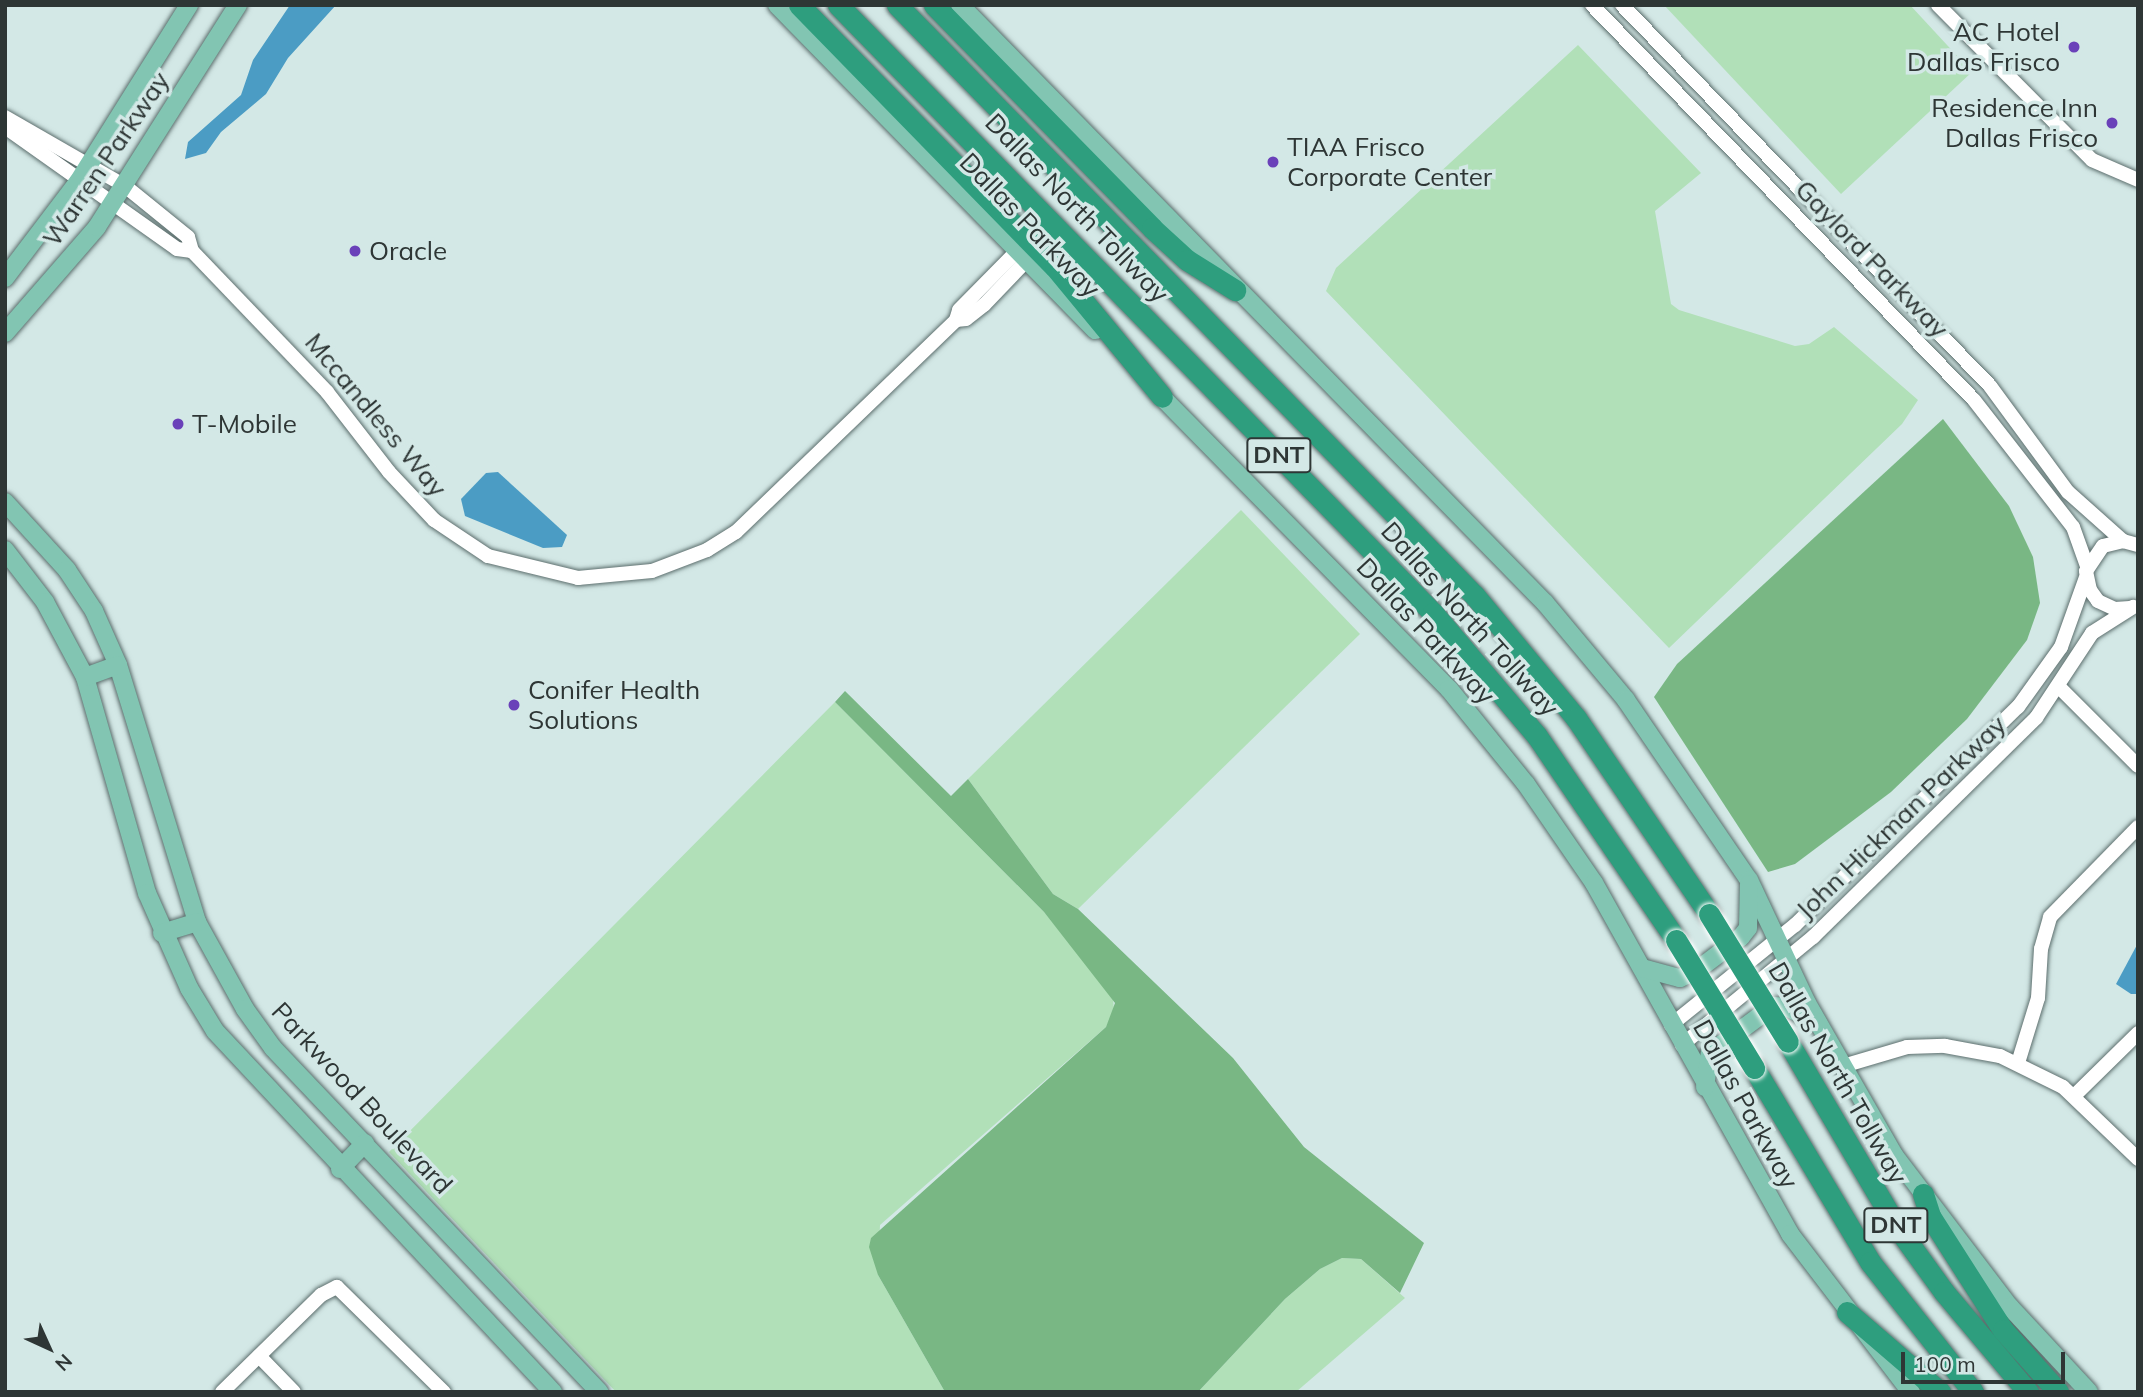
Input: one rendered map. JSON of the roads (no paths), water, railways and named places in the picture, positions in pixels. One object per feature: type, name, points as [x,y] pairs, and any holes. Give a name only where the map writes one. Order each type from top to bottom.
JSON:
[{"type":"highway","points":[[799,5],[1055,267],[1162,397]]},
{"type":"highway","name":"Dallas North Tollway","points":[[838,5],[1442,623],[1538,736],[1676,940],[1870,1262],[1973,1392]]},
{"type":"highway","name":"Dallas North Tollway","points":[[897,5],[1475,596],[1576,718],[1709,915],[1897,1227],[2028,1392]]},
{"type":"highway","points":[[934,5],[1152,228],[1187,260],[1235,290]]},
{"type":"highway","points":[[1923,1194],[1930,1216],[2003,1330],[2058,1392]]},
{"type":"highway","points":[[1847,1312],[1940,1392]]},
{"type":"main road","name":"Warren Parkway","points":[[5,278],[78,182],[189,5]]},
{"type":"main road","name":"Dallas Parkway","points":[[777,5],[1360,597],[1475,720],[1568,844],[1642,968],[1705,1087],[1790,1234],[1910,1392]]},
{"type":"main road","points":[[960,5],[1235,290],[1545,603],[1634,711],[1749,880],[1819,1024],[1894,1155],[2010,1307],[2089,1392]]},
{"type":"main road","name":"Warren Parkway","points":[[5,333],[52,284],[114,204],[236,6]]},
{"type":"main road","name":"Parkwood Boulevard","points":[[5,502],[66,570],[94,611],[118,665],[197,922],[273,1048],[598,1392]]},
{"type":"main road","points":[[5,550],[45,602],[85,677],[134,853],[162,933],[215,1031],[340,1169],[553,1392]]},
{"type":"main road","points":[[85,677],[118,665]]},
{"type":"main road","points":[[1642,968],[1680,978],[1696,971],[1741,937],[1748,928],[1749,880]]},
{"type":"main road","points":[[162,933],[197,922]]},
{"type":"main road","points":[[1705,1087],[1710,1054],[1773,1006],[1787,1007],[1819,1024]]},
{"type":"main road","points":[[340,1169],[365,1143]]},
{"type":"street","name":"Gaylord Parkway","points":[[1592,5],[1843,264],[1993,424],[2073,527],[2090,590],[2102,604],[2119,610],[2137,606]]},
{"type":"street","name":"Gaylord Parkway","points":[[1622,5],[1858,249],[2009,411],[2068,492],[2132,541]]},
{"type":"street","points":[[1938,5],[2092,160],[2138,180]]},
{"type":"street","name":"Mccandless Way","points":[[5,117],[125,186],[188,237],[192,251],[318,382],[389,472],[433,520],[488,556],[578,578],[652,571],[707,550],[736,532],[956,320],[959,310],[1023,255]]},
{"type":"street","name":"Mccandless Way","points":[[5,127],[78,182],[177,249],[192,251]]},
{"type":"street","points":[[1843,264],[1858,249]]},
{"type":"street","points":[[1993,424],[2009,411]]},
{"type":"street","points":[[2087,571],[2103,546],[2132,541]]},
{"type":"street","name":"John Hickman Parkway","points":[[1671,1025],[1779,940],[1947,776],[2046,673],[2074,620],[2087,571]]},
{"type":"street","name":"John Hickman Parkway","points":[[1682,1045],[1788,961],[2033,722],[2060,688],[2092,633],[2137,606]]},
{"type":"street","points":[[2060,688],[2138,766]]},
{"type":"street","points":[[1947,776],[1962,791]]},
{"type":"street","points":[[2018,1063],[2038,998],[2041,949],[2050,917],[2138,827]]},
{"type":"street","points":[[2074,1096],[2138,1033]]},
{"type":"street","points":[[1843,1066],[1889,1050],[1925,1046],[1982,1051],[2018,1063],[2074,1096],[2138,1159]]},
{"type":"street","points":[[222,1392],[321,1295],[337,1287],[352,1297],[444,1392]]},
{"type":"street","points":[[259,1356],[294,1392]]},
{"type":"water","points":[[290,5],[336,5],[288,58],[266,94],[221,132],[206,153],[185,159],[188,142],[241,95],[253,60]]},
{"type":"water","points":[[498,472],[567,535],[562,547],[543,548],[465,516],[461,499],[486,473]]},
{"type":"water","points":[[2138,943],[2138,994],[2131,994],[2116,984]]},
{"type":"place","name":"AC Hotel Dallas Frisco","points":[[2074,47]]},
{"type":"place","name":"Residence Inn Dallas Frisco","points":[[2112,123]]},
{"type":"place","name":"TIAA Frisco Corporate Center","points":[[1273,162]]},
{"type":"place","name":"Oracle","points":[[355,251]]},
{"type":"place","name":"T-Mobile","points":[[178,424]]},
{"type":"place","name":"Conifer Health Solutions","points":[[514,705]]}]
